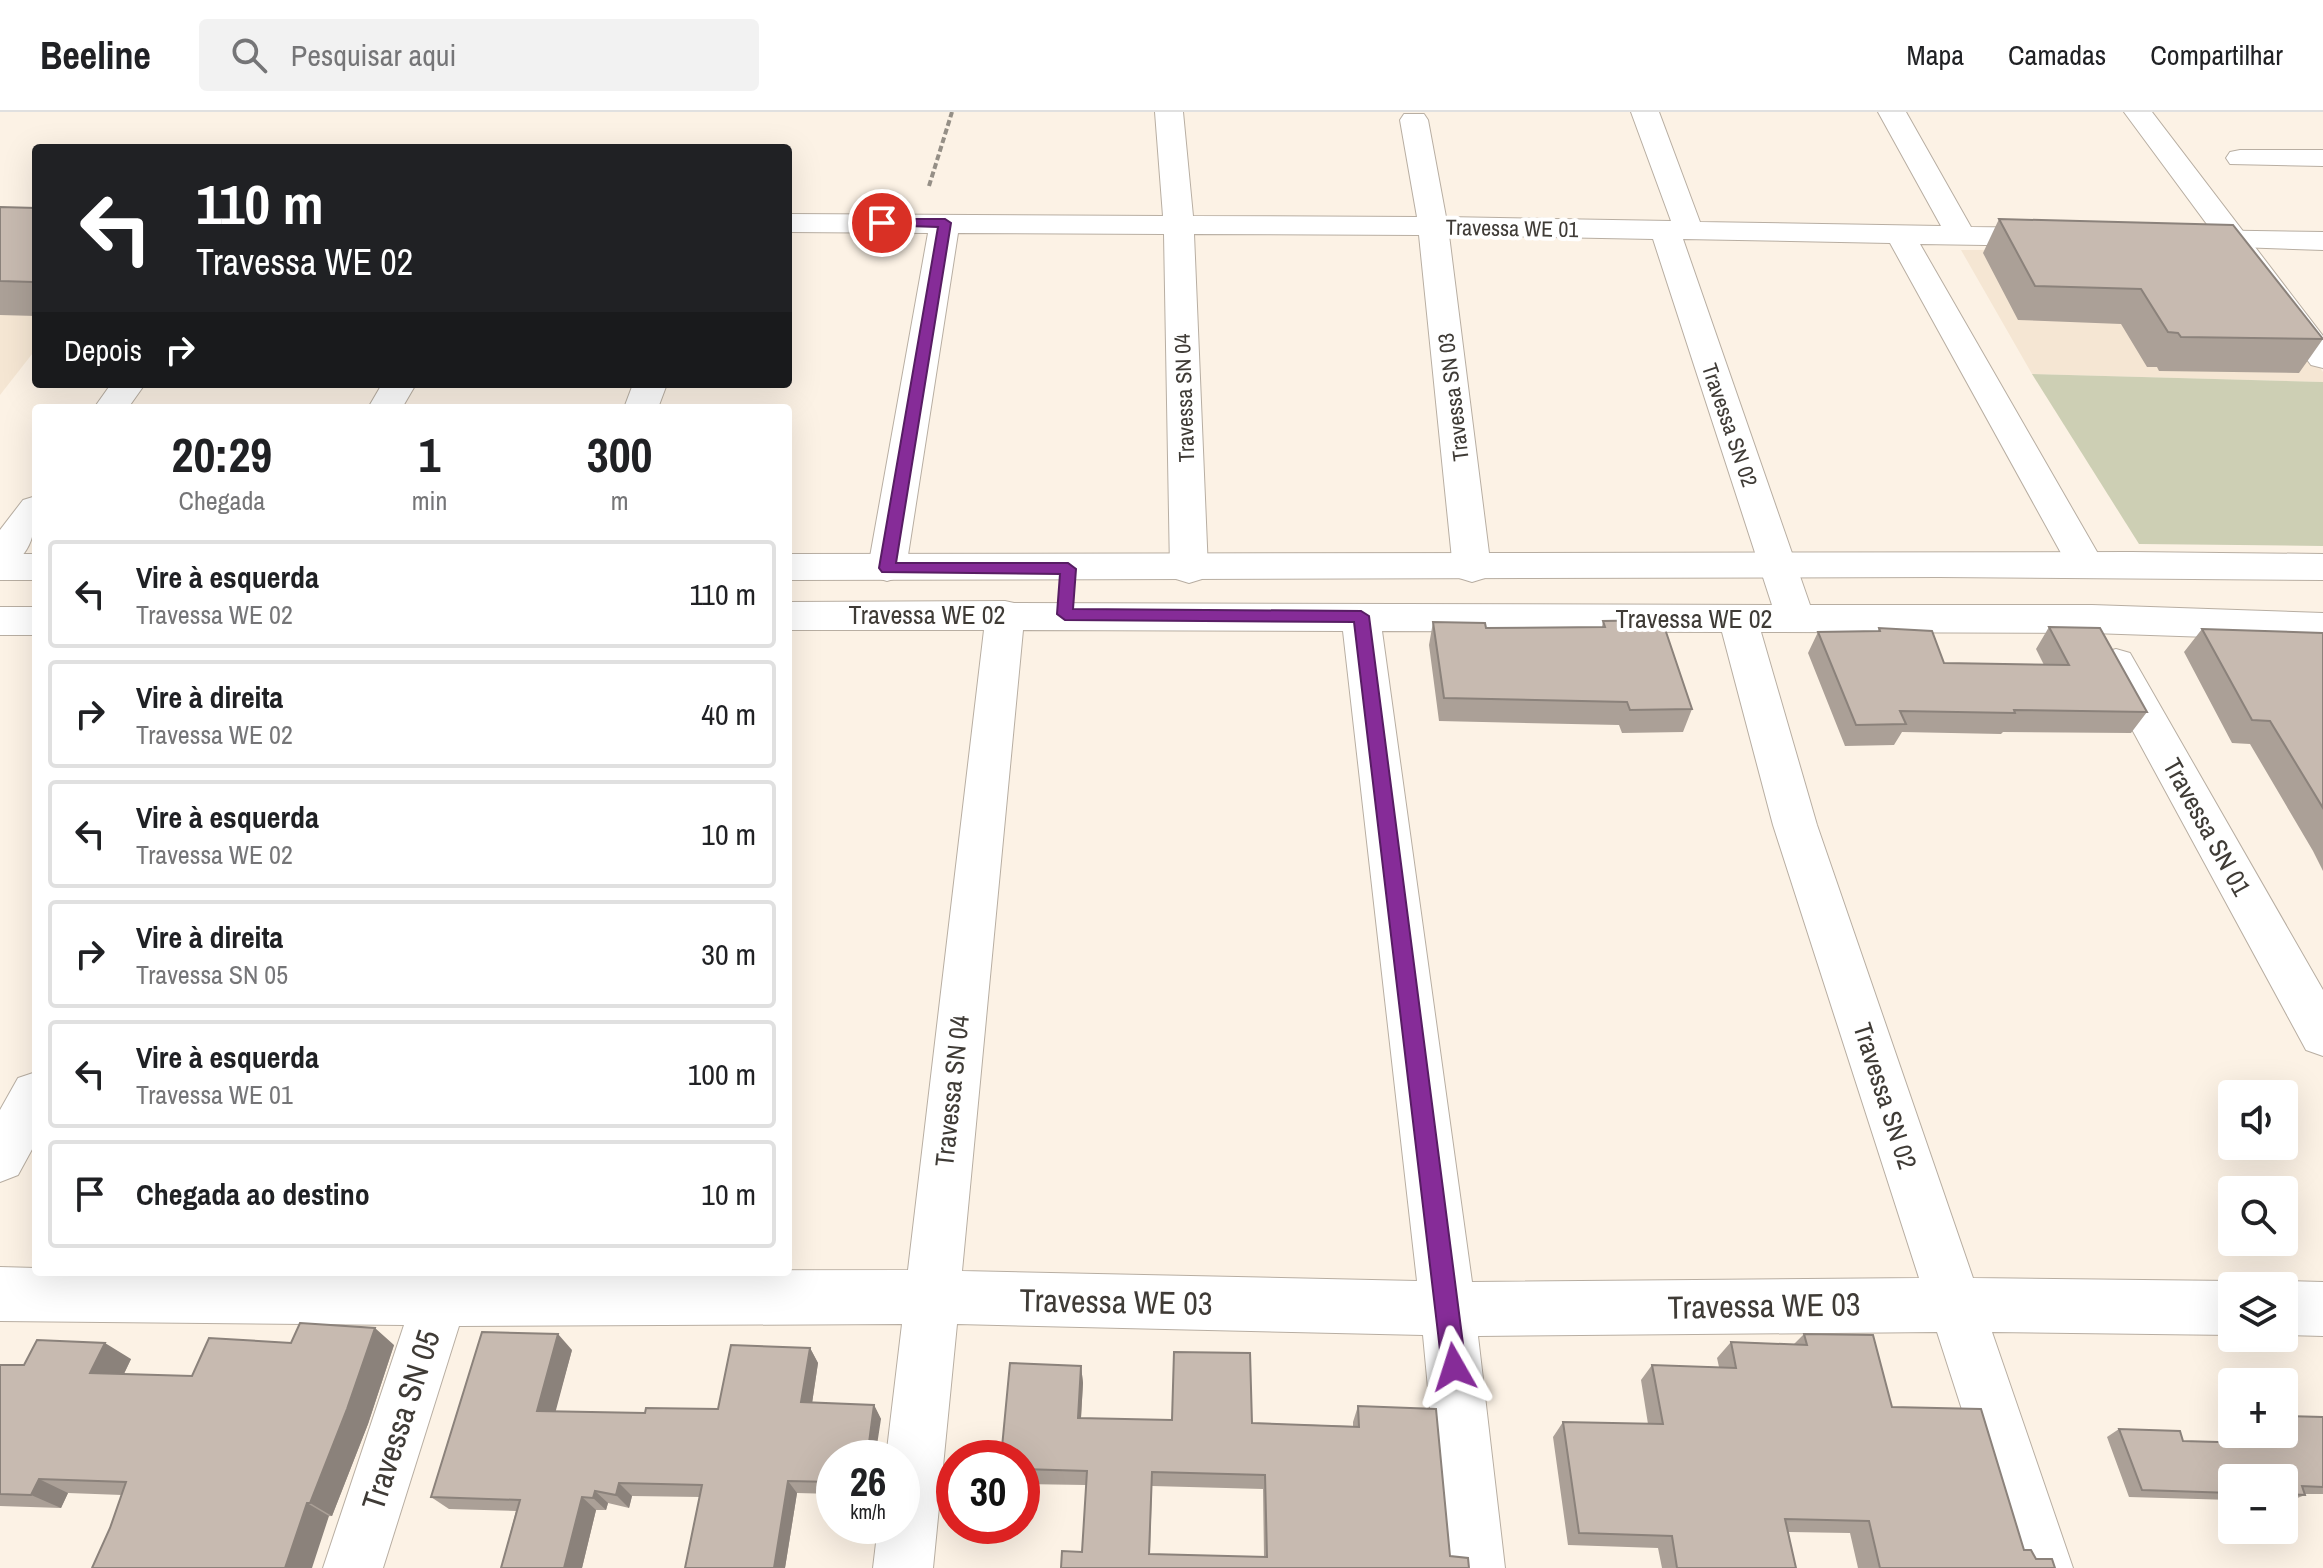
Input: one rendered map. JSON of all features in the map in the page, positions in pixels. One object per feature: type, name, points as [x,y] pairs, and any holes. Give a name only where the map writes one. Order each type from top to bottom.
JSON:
[{"type":"street","name":"Travessa SN 04","points":[[1169,112],[1179,225],[1189,570]]},
{"type":"street","name":"Travessa SN 02","points":[[1645,112],[1677,231],[1777,567],[1796,620]]},
{"type":"street","points":[[1892,112],[1961,235]]},
{"type":"street","points":[[2138,112],[2323,358]]},
{"type":"street","name":"Travessa SN 03","points":[[1414,120],[1433,226],[1472,569]]},
{"type":"street","points":[[2240,158],[2323,158]]},
{"type":"street","name":"Travessa WE 01","points":[[792,223],[1433,226],[2083,237]]},
{"type":"street","points":[[887,568],[945,223]]},
{"type":"street","points":[[1899,233],[2085,564]]},
{"type":"street","points":[[2159,239],[2323,241]]},
{"type":"street","points":[[0,556],[32,513]]},
{"type":"street","name":"Travessa WE 02","points":[[792,567],[1189,570],[2085,564],[2323,567]]},
{"type":"street","points":[[0,567],[32,567]]},
{"type":"street","points":[[1065,614],[1068,569]]},
{"type":"street","name":"Travessa SN 04","points":[[903,1568],[1005,614]]},
{"type":"street","name":"Travessa WE 02","points":[[792,616],[1065,614],[1738,620],[2092,619],[2323,627]]},
{"type":"street","points":[[1361,616],[1448,1309],[1475,1568]]},
{"type":"street","name":"Travessa SN 01","points":[[2092,619],[2323,1035]]},
{"type":"street","name":"Travessa SN 02","points":[[1738,620],[1795,825],[2043,1568]]},
{"type":"street","points":[[0,621],[32,621]]},
{"type":"street","points":[[0,1158],[32,1101]]},
{"type":"street","name":"Travessa WE 03","points":[[0,1294],[444,1285],[1448,1309],[1954,1305],[2218,1308]]},
{"type":"street","name":"Travessa SN 05","points":[[353,1568],[444,1285]]},
{"type":"street","points":[[2298,1308],[2323,1309]]},
{"type":"path","points":[[945,223],[928,190],[952,112]]},
{"type":"shaded area","points":[[0,235],[32,235],[32,354],[0,395]]},
{"type":"shaded area","points":[[2236,249],[2323,372],[2323,382],[2032,374],[1961,250]]},
{"type":"green space","points":[[2032,374],[2323,382],[2323,546],[2139,544]]},
{"type":"building","points":[[0,207],[32,208],[32,282],[0,281]]},
{"type":"building","points":[[1999,219],[2233,225],[2323,339],[2181,337],[2178,333],[2168,332],[2141,289],[2035,286]]},
{"type":"building","points":[[1662,620],[1692,709],[1630,710],[1627,702],[1444,698],[1433,622],[1485,623],[1486,628],[1605,627],[1603,621]]},
{"type":"building","points":[[2049,627],[2100,628],[2147,712],[1900,711],[1906,724],[1856,725],[1818,632],[1880,631],[1879,628],[1932,631],[1944,663],[2069,665]]},
{"type":"building","points":[[2202,629],[2323,633],[2323,808],[2270,721],[2252,720]]},
{"type":"building","points":[[300,1323],[375,1328],[285,1568],[92,1568],[126,1482],[39,1479],[31,1495],[0,1494],[0,1365],[24,1365],[37,1340],[105,1343],[90,1373],[192,1376],[209,1338],[291,1343]]},
{"type":"building","points":[[482,1332],[558,1334],[537,1411],[645,1413],[646,1408],[718,1409],[731,1345],[810,1348],[801,1402],[874,1405],[869,1440],[816,1440],[816,1482],[788,1481],[774,1568],[685,1568],[702,1485],[619,1483],[616,1495],[595,1491],[593,1498],[582,1497],[564,1568],[501,1568],[520,1500],[431,1497]]},
{"type":"building","points":[[1804,1334],[1873,1335],[1892,1407],[1981,1409],[2024,1550],[2031,1550],[2036,1559],[2052,1559],[2055,1568],[1880,1568],[1869,1521],[1785,1519],[1796,1568],[1677,1568],[1672,1536],[1579,1533],[1563,1422],[1663,1424],[1652,1365],[1736,1368],[1731,1342],[1807,1345]]},
{"type":"building","points":[[1174,1352],[1250,1353],[1252,1423],[1359,1427],[1358,1406],[1436,1409],[1450,1556],[1468,1558],[1469,1568],[1061,1568],[1062,1551],[1082,1552],[1087,1471],[1040,1470],[1040,1440],[1003,1440],[1010,1363],[1081,1366],[1078,1418],[1172,1420]],"holes":[[[1152,1472],[1265,1475],[1267,1557],[1149,1554]]]},
{"type":"building","points":[[2298,1416],[2323,1417],[2323,1487],[2302,1486],[2305,1495],[2298,1495],[2298,1464],[2218,1464],[2218,1493],[2142,1490],[2119,1429],[2180,1431],[2183,1441],[2218,1442],[2218,1448],[2298,1448]]},
{"type":"route","points":[[882,223],[945,223],[887,568],[1068,569],[1065,614],[1361,616],[1454,1367]]}]
